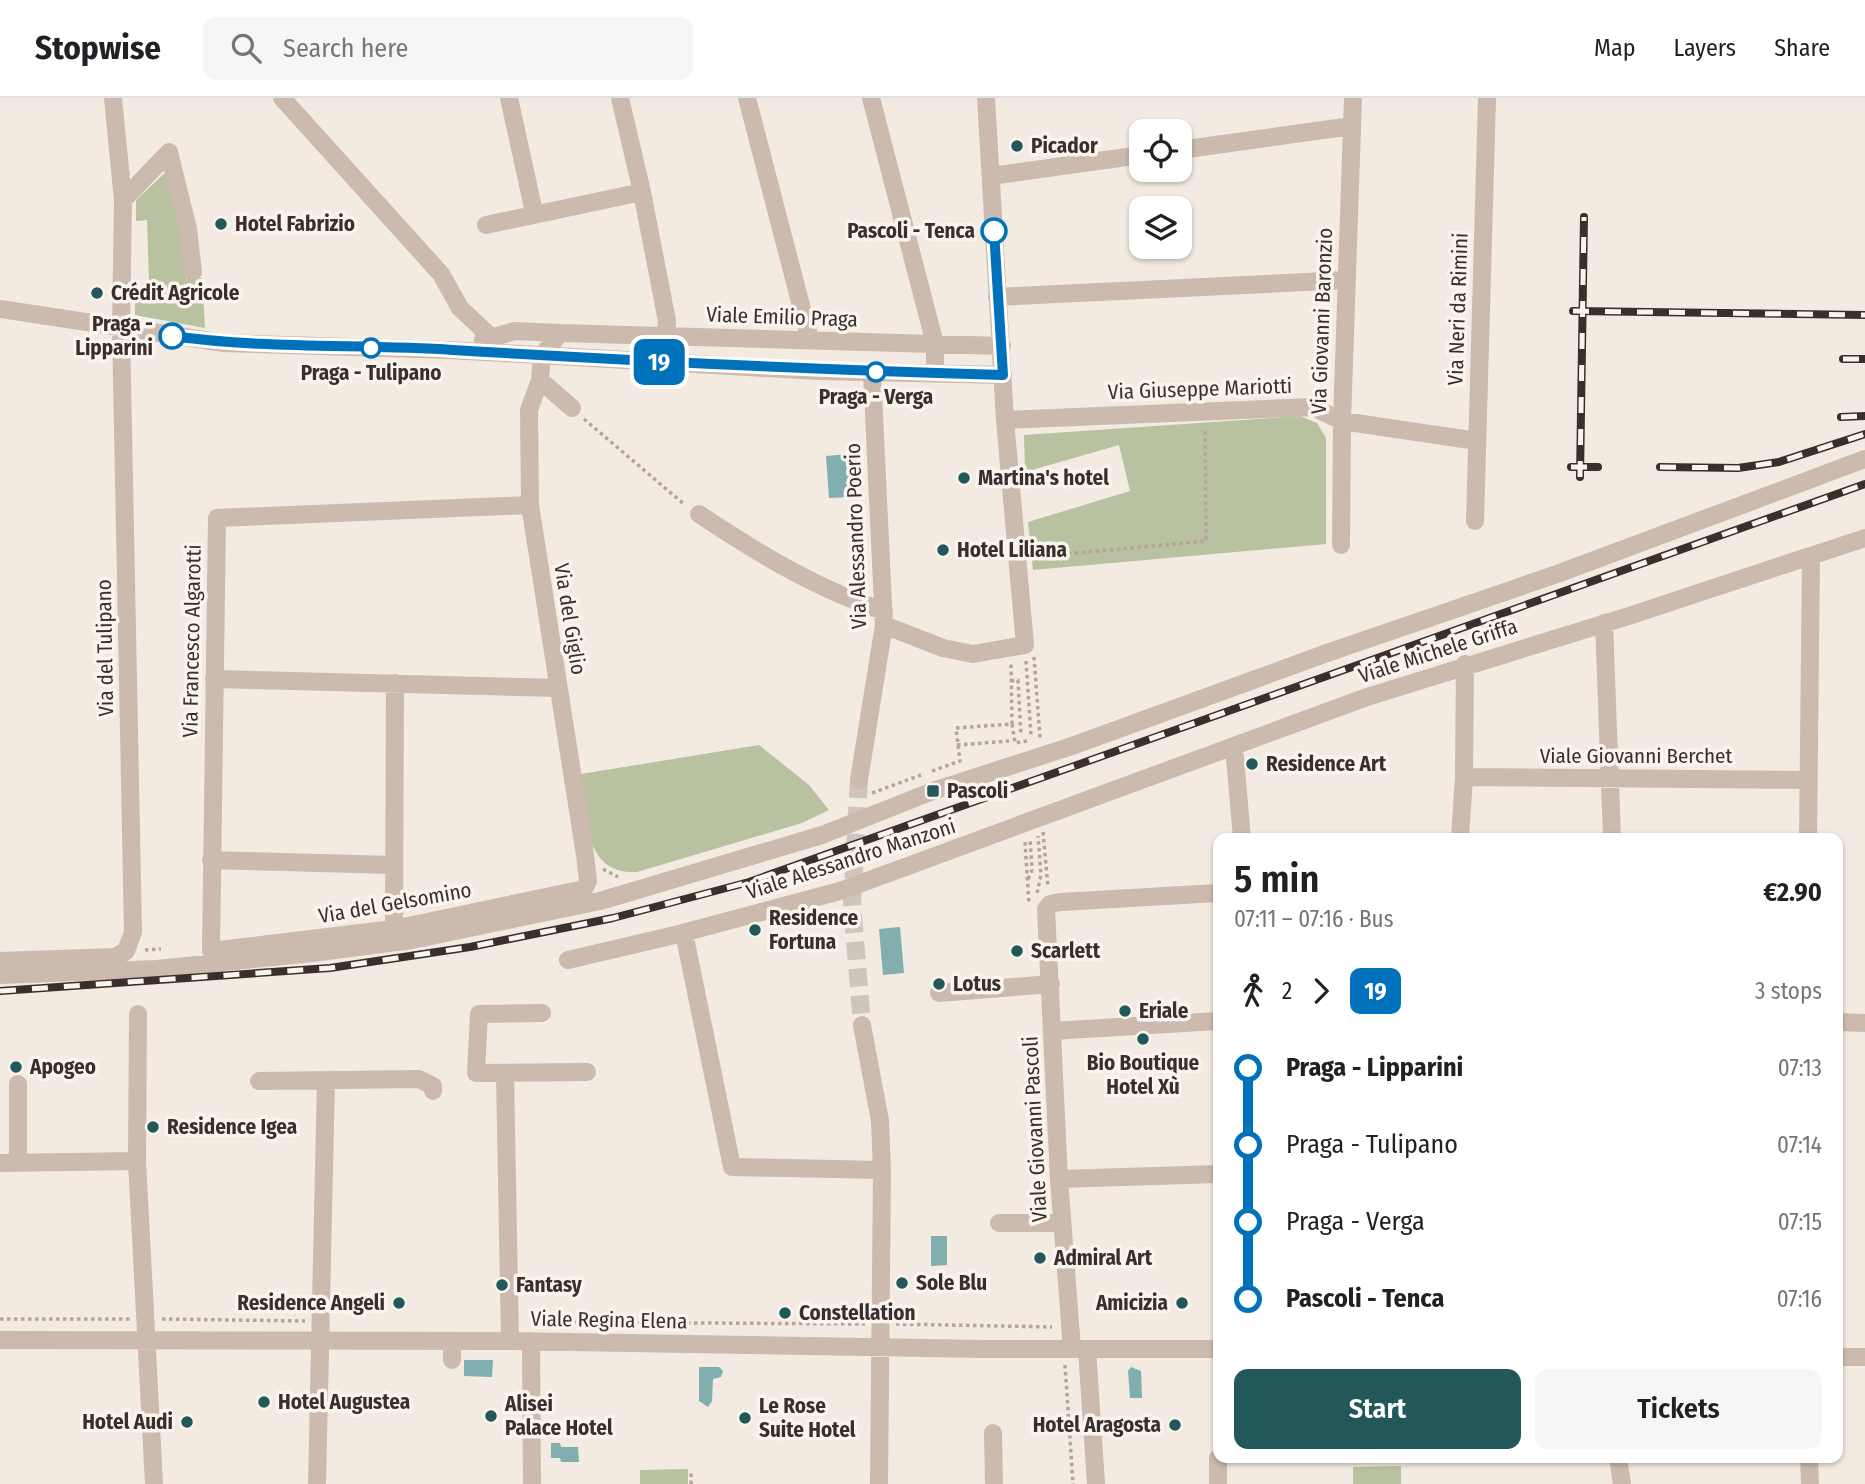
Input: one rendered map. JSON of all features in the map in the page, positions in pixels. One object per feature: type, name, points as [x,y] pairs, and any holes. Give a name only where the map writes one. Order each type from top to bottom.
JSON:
[{"type":"street","name":"Via del Tulipano","points":[[113,98],[124,200],[121,329],[133,932],[131,945]]},
{"type":"street","points":[[282,98],[441,274],[460,308],[492,338]]},
{"type":"street","points":[[509,98],[534,212]]},
{"type":"street","points":[[620,98],[642,192],[667,321],[666,336]]},
{"type":"street","points":[[747,98],[810,340]]},
{"type":"street","points":[[871,98],[936,344],[935,373]]},
{"type":"street","points":[[699,514],[758,553],[858,601],[884,618],[943,648],[973,654],[1030,650],[1005,420],[986,98]]},
{"type":"street","name":"Via Giovanni Baronzio","points":[[1341,545],[1342,421],[1353,98]]},
{"type":"street","name":"Via Neri da Rimini","points":[[1475,521],[1487,98]]},
{"type":"street","points":[[1192,148],[1352,126]]},
{"type":"street","points":[[124,200],[169,152],[188,229],[192,272]]},
{"type":"street","points":[[991,176],[1129,157]]},
{"type":"street","points":[[486,225],[534,212],[642,192]]},
{"type":"street","points":[[997,297],[1347,280]]},
{"type":"street","name":"Viale Emilio Praga","points":[[0,309],[224,343],[449,350],[872,372],[1003,375]]},
{"type":"street","name":"Viale Emilio Praga","points":[[449,350],[515,331],[1002,345]]},
{"type":"street","points":[[542,356],[561,333]]},
{"type":"street","name":"Via del Giglio","points":[[542,356],[540,380],[529,410],[530,505],[585,855],[588,881],[584,888]]},
{"type":"street","name":"Via Alessandro Poerio","points":[[862,788],[884,618],[872,372]]},
{"type":"street","points":[[540,380],[572,408]]},
{"type":"street","name":"Via Giuseppe Mariotti","points":[[1005,420],[1313,407],[1342,421],[1477,442]]},
{"type":"street","points":[[0,975],[157,968],[312,953],[412,940],[600,901],[822,835],[933,791],[1072,747],[1327,653],[1557,574],[1865,459]]},
{"type":"street","name":"Via Francesco Algarotti","points":[[211,951],[217,519],[530,505]]},
{"type":"street","name":"Viale Michele Griffa","points":[[1033,826],[1367,697],[1865,538]]},
{"type":"street","points":[[1808,833],[1811,557]]},
{"type":"street","points":[[1604,623],[1612,833]]},
{"type":"street","points":[[1460,833],[1464,778],[1465,664]]},
{"type":"street","points":[[214,679],[558,688]]},
{"type":"street","points":[[394,929],[395,683]]},
{"type":"street","points":[[1234,747],[1242,833]]},
{"type":"street","name":"Viale Giovanni Berchet","points":[[1464,778],[1808,780]]},
{"type":"street","name":"Viale Alessandro Manzoni","points":[[568,960],[684,933],[840,891],[1033,826]]},
{"type":"street","points":[[211,860],[394,865]]},
{"type":"street","name":"Via del Gelsomino","points":[[211,951],[394,929],[584,888]]},
{"type":"street","points":[[1043,902],[1213,893]]},
{"type":"street","name":"Viale Giovanni Pascoli","points":[[1043,902],[1051,984],[1062,1223],[1096,1484]]},
{"type":"street","points":[[684,933],[732,1167],[881,1170]]},
{"type":"street","points":[[0,961],[115,957],[131,945]]},
{"type":"street","points":[[939,993],[1051,984]]},
{"type":"street","points":[[542,1013],[480,1014],[476,1073],[587,1072]]},
{"type":"street","points":[[138,1014],[137,1161],[154,1484]]},
{"type":"street","points":[[1052,1031],[1213,1021]]},
{"type":"street","points":[[1843,1021],[1865,1023]]},
{"type":"street","points":[[862,1025],[880,1121],[879,1484]]},
{"type":"street","points":[[505,1074],[510,1341]]},
{"type":"street","points":[[259,1081],[419,1079],[433,1086],[433,1091]]},
{"type":"street","points":[[317,1484],[318,1343],[326,1080]]},
{"type":"street","points":[[18,1084],[9,1163],[137,1161]]},
{"type":"street","points":[[1059,1180],[1213,1174]]},
{"type":"street","points":[[999,1223],[1062,1223]]},
{"type":"street","name":"Viale Regina Elena","points":[[0,1340],[318,1343],[427,1349],[452,1342],[510,1341],[879,1348],[1213,1349]]},
{"type":"street","points":[[452,1342],[452,1360]]},
{"type":"street","points":[[531,1342],[532,1484]]},
{"type":"street","points":[[1843,1357],[1865,1357]]},
{"type":"street","points":[[993,1433],[994,1484]]},
{"type":"street","points":[[1218,1484],[1219,1463]]},
{"type":"street","points":[[1619,1463],[1622,1484]]},
{"type":"street","points":[[1809,1463],[1810,1484]]},
{"type":"path","points":[[572,408],[671,496],[699,514]]},
{"type":"path","points":[[1027,558],[1206,541],[1205,425]]},
{"type":"path","points":[[1010,657],[1015,743],[1040,738],[1030,650]]},
{"type":"path","points":[[1030,650],[1031,735]]},
{"type":"path","points":[[1011,681],[1018,680],[1021,736]]},
{"type":"path","points":[[862,788],[960,761],[956,728],[1012,724]]},
{"type":"path","points":[[957,745],[1009,741]]},
{"type":"path","points":[[1027,881],[1032,870],[1033,826]]},
{"type":"path","points":[[1029,906],[1027,881],[1033,826]]},
{"type":"path","points":[[1033,826],[1043,902]]},
{"type":"path","points":[[1033,826],[1043,902]]},
{"type":"path","points":[[585,855],[606,872],[626,878]]},
{"type":"path","points":[[131,945],[136,950],[172,949]]},
{"type":"path","points":[[0,1319],[136,1319]]},
{"type":"path","points":[[155,1319],[310,1321]]},
{"type":"path","points":[[534,1322],[867,1324]]},
{"type":"path","points":[[889,1324],[1062,1327]]},
{"type":"path","points":[[1065,1367],[1073,1484]]},
{"type":"path","points":[[691,1470],[691,1484]]},
{"type":"green space","points":[[168,170],[180,219],[186,279],[202,278],[205,328],[135,315],[135,289],[149,281],[147,220],[136,221],[136,200]]},
{"type":"green space","points":[[1300,416],[1317,423],[1326,438],[1326,544],[1033,570],[1028,522],[1130,491],[1119,445],[1025,472],[1024,435]]},
{"type":"green space","points":[[759,745],[809,785],[829,810],[802,823],[637,872],[619,870],[606,864],[597,853],[587,823],[581,774]]},
{"type":"green space","points":[[1401,1466],[1401,1484],[1353,1484],[1353,1467]]},
{"type":"green space","points":[[688,1469],[688,1484],[640,1484],[640,1470]]},
{"type":"water","points":[[848,454],[850,497],[829,498],[826,456]]},
{"type":"water","points":[[900,927],[904,973],[883,975],[879,929]]},
{"type":"water","points":[[931,1236],[947,1236],[947,1265],[931,1266]]},
{"type":"water","points":[[464,1360],[493,1360],[492,1377],[464,1376]]},
{"type":"water","points":[[699,1367],[719,1367],[723,1371],[721,1377],[713,1379],[712,1401],[708,1407],[699,1401]]},
{"type":"water","points":[[1131,1367],[1141,1371],[1142,1398],[1130,1398],[1128,1371]]},
{"type":"water","points":[[551,1443],[560,1443],[561,1447],[578,1447],[579,1462],[561,1462],[560,1458],[551,1458]]},
{"type":"tunnel","points":[[859,780],[852,903],[862,1025]]},
{"type":"railway","points":[[1580,477],[1584,217]]},
{"type":"railway","points":[[1573,311],[1865,315]]},
{"type":"railway","points":[[1843,359],[1865,359]]},
{"type":"railway","points":[[1841,417],[1865,416]]},
{"type":"railway","points":[[1660,467],[1738,468],[1779,462],[1865,434]]},
{"type":"railway","points":[[1571,467],[1598,467]]},
{"type":"railway","points":[[0,991],[330,968],[470,947],[613,918],[749,882],[1865,484]]},
{"type":"bus line","name":"19","points":[[172,336],[224,343],[449,350],[820,371],[1003,375],[994,231]]},
{"type":"place","name":"Picador","points":[[1017,146]]},
{"type":"place","name":"Hotel Fabrizio","points":[[221,224]]},
{"type":"place","name":"Pascoli - Tenca","points":[[994,231]]},
{"type":"place","name":"Crédit Agricole","points":[[97,293]]},
{"type":"place","name":"Praga - Lipparini","points":[[172,336]]},
{"type":"place","name":"Praga - Tulipano","points":[[371,348]]},
{"type":"place","name":"Praga - Verga","points":[[876,372]]},
{"type":"place","name":"Martina's hotel","points":[[964,478]]},
{"type":"place","name":"Hotel Liliana","points":[[943,550]]},
{"type":"place","name":"Residence Art","points":[[1252,764]]},
{"type":"place","name":"Pascoli","points":[[933,791]]},
{"type":"place","name":"Residence Fortuna","points":[[755,930]]},
{"type":"place","name":"Scarlett","points":[[1017,951]]},
{"type":"place","name":"Lotus","points":[[939,984]]},
{"type":"place","name":"Eriale","points":[[1125,1011]]},
{"type":"place","name":"Bio Boutique Hotel Xù","points":[[1143,1039]]},
{"type":"place","name":"Apogeo","points":[[16,1067]]},
{"type":"place","name":"Residence Igea","points":[[153,1127]]},
{"type":"place","name":"Admiral Art","points":[[1040,1258]]},
{"type":"place","name":"Sole Blu","points":[[902,1283]]},
{"type":"place","name":"Fantasy","points":[[502,1285]]},
{"type":"place","name":"Residence Angeli","points":[[399,1303]]},
{"type":"place","name":"Amicizia","points":[[1182,1303]]},
{"type":"place","name":"Constellation","points":[[785,1313]]},
{"type":"place","name":"Hotel Augustea","points":[[264,1402]]},
{"type":"place","name":"Alisei Palace Hotel","points":[[491,1416]]},
{"type":"place","name":"Le Rose Suite Hotel","points":[[745,1418]]},
{"type":"place","name":"Hotel Audi","points":[[187,1422]]},
{"type":"place","name":"Hotel Aragosta","points":[[1175,1425]]}]
